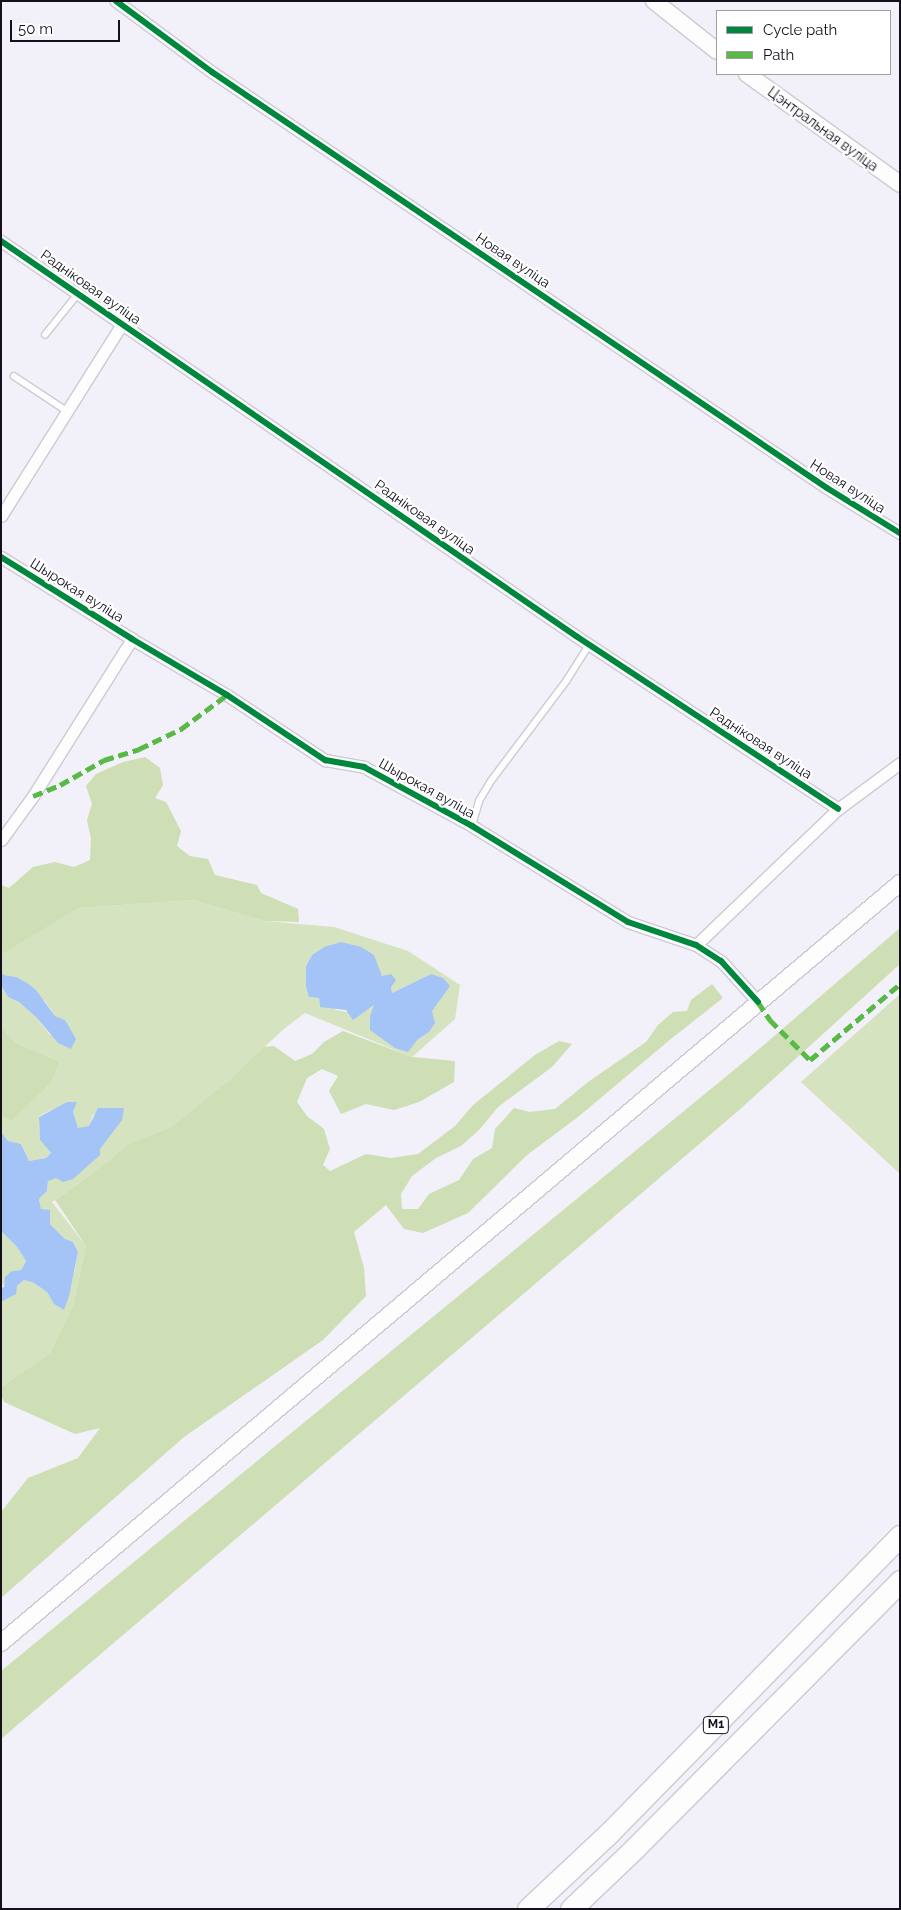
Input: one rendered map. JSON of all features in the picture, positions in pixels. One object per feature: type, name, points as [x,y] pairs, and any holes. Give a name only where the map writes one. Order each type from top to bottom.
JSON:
[{"type":"highway","name":"М1","points":[[528,1909],[616,1826],[900,1536]]},
{"type":"highway","name":"М1","points":[[571,1909],[634,1849],[900,1581]]},
{"type":"main road","points":[[654,1],[716,50]]},
{"type":"main road","name":"Цэнтральная вуліца","points":[[748,75],[900,184]]},
{"type":"main road","points":[[1,1643],[900,883]]},
{"type":"street","name":"Новая вуліца","points":[[116,1],[220,78],[827,488],[900,533]]},
{"type":"street","name":"Радніковая вуліца","points":[[1,241],[589,645],[838,809]]},
{"type":"street","points":[[1,516],[122,324]]},
{"type":"street","name":"Шырокая вуліца","points":[[1,557],[132,639],[227,694],[325,760],[364,767],[472,826],[628,922],[696,945],[721,961],[758,1002]]},
{"type":"street","points":[[1,840],[33,796],[132,639]]},
{"type":"street","points":[[696,945],[838,809],[900,763]]},
{"type":"lane","points":[[45,335],[78,294]]},
{"type":"lane","points":[[14,376],[67,411]]},
{"type":"lane","points":[[472,826],[479,801],[491,780],[567,680],[589,645]]},
{"type":"green space","points":[[145,757],[160,768],[163,785],[155,798],[166,802],[181,831],[177,846],[190,856],[208,859],[215,875],[257,885],[261,893],[298,909],[299,922],[265,921],[193,900],[78,908],[1,955],[1,885],[9,888],[33,867],[55,862],[74,867],[90,860],[91,839],[87,820],[92,804],[86,786],[96,774],[123,762]]},
{"type":"green space","points":[[193,900],[265,921],[334,927],[408,951],[460,985],[455,1019],[412,1057],[305,1013],[285,1028],[229,1080],[171,1127],[130,1143],[89,1176],[52,1202],[86,1246],[73,1306],[50,1353],[1,1387],[1,1302],[24,1280],[34,1283],[47,1292],[54,1304],[64,1310],[75,1269],[78,1252],[73,1242],[65,1239],[50,1224],[41,1209],[39,1199],[47,1191],[48,1181],[100,1149],[124,1108],[93,1115],[89,1126],[78,1129],[73,1112],[77,1102],[39,1116],[40,1140],[51,1153],[46,1158],[29,1161],[21,1144],[8,1141],[1,1132],[1,1116],[12,1121],[51,1083],[60,1062],[16,1043],[1,1027],[1,985],[8,997],[19,1002],[37,1018],[50,1035],[68,1026],[65,1020],[55,1016],[46,1002],[16,977],[4,975],[1,972],[1,955],[77,908]],"holes":[[[324,947],[374,955],[377,968],[391,987],[392,993],[431,974],[432,1011],[429,1032],[417,1040],[375,1005],[359,1014],[336,1010],[331,1006],[320,1007],[319,998],[309,997],[306,987],[306,966],[312,955]]]},
{"type":"green space","points":[[900,928],[900,964],[738,1111],[1,1739],[1,1671],[745,1061]]},
{"type":"green space","points":[[712,984],[723,998],[578,1117],[527,1155],[468,1213],[423,1233],[404,1229],[386,1205],[354,1232],[364,1268],[366,1296],[323,1340],[184,1437],[1,1598],[1,1512],[28,1478],[78,1458],[100,1428],[75,1434],[4,1402],[1,1395],[1,1387],[50,1353],[73,1306],[86,1246],[55,1200],[130,1143],[171,1127],[229,1080],[264,1047],[274,1046],[295,1061],[312,1054],[324,1042],[343,1031],[412,1057],[455,1061],[454,1082],[419,1102],[394,1110],[366,1104],[341,1114],[329,1091],[338,1076],[322,1069],[307,1078],[297,1102],[307,1116],[324,1129],[330,1149],[323,1165],[330,1171],[366,1154],[391,1158],[418,1154],[455,1126],[473,1105],[535,1055],[559,1041],[572,1044],[552,1067],[498,1107],[480,1129],[461,1146],[436,1158],[412,1176],[401,1194],[402,1209],[418,1209],[429,1194],[459,1180],[473,1159],[492,1148],[495,1129],[514,1108],[530,1112],[555,1109],[588,1082],[646,1042],[658,1025],[673,1012],[687,1011],[691,1000]]},
{"type":"green space","points":[[900,994],[900,1174],[801,1082]]},
{"type":"green space","points":[[1,1027],[16,1043],[60,1062],[51,1083],[12,1121],[1,1116]]},
{"type":"green space","points":[[1,1231],[17,1247],[26,1261],[21,1270],[12,1271],[1,1288]]},
{"type":"water","points":[[341,942],[361,947],[374,955],[382,976],[391,974],[396,980],[391,987],[392,993],[431,974],[443,978],[450,986],[432,1011],[435,1023],[429,1032],[417,1040],[408,1052],[395,1048],[370,1030],[370,1016],[374,1005],[353,1020],[346,1010],[320,1007],[319,998],[309,997],[306,987],[306,966],[312,955],[324,947]]},
{"type":"water","points":[[1,972],[4,975],[16,977],[27,983],[36,990],[55,1016],[65,1020],[76,1039],[71,1049],[58,1043],[37,1018],[19,1002],[8,997],[1,985]]},
{"type":"water","points":[[67,1102],[77,1102],[73,1112],[78,1128],[89,1126],[98,1108],[124,1108],[122,1120],[100,1149],[100,1155],[73,1179],[63,1182],[56,1178],[48,1181],[47,1191],[39,1199],[41,1209],[50,1210],[50,1224],[65,1239],[73,1242],[78,1252],[69,1296],[64,1310],[54,1304],[47,1292],[34,1283],[24,1280],[17,1286],[16,1294],[1,1302],[1,1288],[4,1287],[5,1277],[12,1271],[21,1270],[26,1261],[17,1247],[1,1231],[1,1132],[8,1141],[21,1144],[29,1161],[46,1158],[51,1153],[40,1140],[39,1117]]},
{"type":"marked path","points":[[33,796],[60,785],[104,760],[139,749],[181,729],[227,695]]},
{"type":"marked path","points":[[758,1002],[770,1020],[810,1060],[900,984]]},
{"type":"cycle path","points":[[116,1],[212,72],[827,488],[900,533]]},
{"type":"cycle path","points":[[1,241],[576,636],[838,809]]},
{"type":"cycle path","points":[[1,557],[132,639],[227,695],[325,760],[364,767],[472,826],[628,922],[696,945],[721,961],[758,1002]]}]
